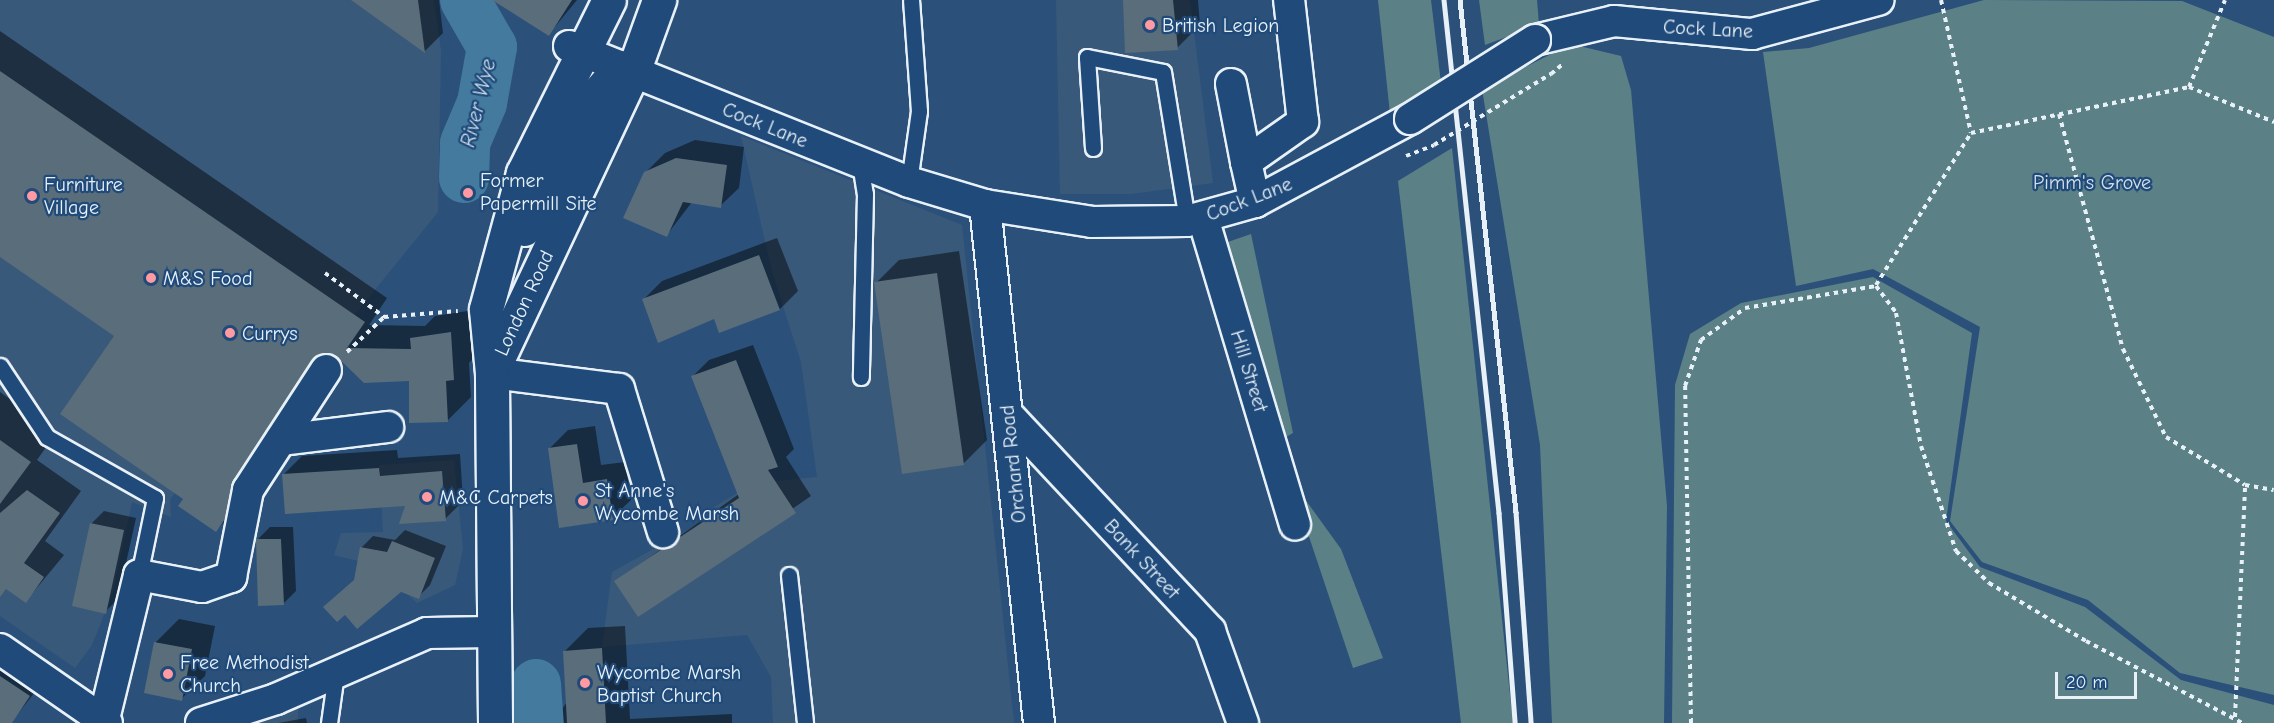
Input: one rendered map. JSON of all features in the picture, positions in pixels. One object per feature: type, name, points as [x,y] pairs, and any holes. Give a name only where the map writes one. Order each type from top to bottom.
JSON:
[{"type":"main road","points":[[577,50],[587,0]]},
{"type":"main road","name":"London Road","points":[[492,373],[486,309],[523,173],[540,141],[577,50],[609,0]]},
{"type":"main road","name":"London Road","points":[[492,373],[659,0]]},
{"type":"main road","points":[[486,309],[580,113],[627,70]]},
{"type":"main road","points":[[492,373],[495,723]]},
{"type":"street","points":[[1246,162],[1303,122],[1289,0]]},
{"type":"street","name":"Cock Lane","points":[[577,50],[909,182],[985,205],[1092,222],[1195,219],[1255,202],[1410,119],[1535,40],[1614,21],[1752,34],[1878,0]]},
{"type":"street","points":[[1231,84],[1255,202]]},
{"type":"street","name":"Orchard Road","points":[[985,205],[1039,723]]},
{"type":"street","name":"Hill Street","points":[[1195,219],[1294,525]]},
{"type":"street","points":[[0,648],[104,723],[139,575],[202,587],[231,577],[248,490],[326,370]]},
{"type":"street","points":[[492,373],[618,389],[663,532]]},
{"type":"street","name":"Bank Street","points":[[1008,415],[1210,631],[1243,723]]},
{"type":"street","points":[[281,440],[388,427]]},
{"type":"street","points":[[201,723],[336,672],[427,633],[493,632]]},
{"type":"lane","points":[[909,182],[919,111],[911,0]]},
{"type":"lane","points":[[1093,148],[1087,57],[1163,72],[1195,219]]},
{"type":"lane","points":[[860,163],[865,194],[861,377]]},
{"type":"lane","points":[[0,366],[47,436],[155,498],[139,575]]},
{"type":"lane","points":[[789,575],[806,723]]},
{"type":"lane","points":[[329,723],[336,672]]},
{"type":"path","points":[[1691,723],[1685,386],[1701,340],[1745,309],[1875,285],[1971,133],[1941,0]]},
{"type":"path","points":[[2189,87],[2225,0]]},
{"type":"path","points":[[1434,145],[1551,74]]},
{"type":"path","points":[[1971,133],[2189,87],[2274,122]]},
{"type":"path","points":[[2059,114],[2124,349],[2166,437],[2245,485],[2274,490]]},
{"type":"path","points":[[325,273],[384,317]]},
{"type":"path","points":[[1875,285],[1896,313],[1921,446],[1956,551],[1989,583],[2086,641],[2235,717],[2242,723]]},
{"type":"path","points":[[326,370],[384,317],[486,309]]},
{"type":"path","points":[[2235,717],[2245,485]]},
{"type":"shaded area","points":[[0,0],[434,0],[441,51],[438,212],[340,333],[305,307],[170,500],[171,517],[132,502],[113,592],[92,645],[75,668],[0,616]]},
{"type":"shaded area","points":[[1056,0],[1190,0],[1213,183],[1131,194],[1060,194]]},
{"type":"shaded area","points":[[741,136],[962,225],[1014,723],[773,723],[771,677],[747,635],[602,647],[612,572],[700,523],[699,516],[754,483],[817,477],[801,362],[772,272]]},
{"type":"shaded area","points":[[454,460],[463,549],[455,585],[417,603],[379,566],[334,555],[341,533],[383,532],[379,465]]},
{"type":"shaded area","points":[[298,707],[298,723],[256,723]]},
{"type":"green space","points":[[1378,0],[1431,0],[1441,83],[1390,114]]},
{"type":"green space","points":[[1479,0],[1537,0],[1539,25],[1485,45]]},
{"type":"green space","name":"Pimm's Grove","points":[[1984,0],[2182,1],[2274,37],[2274,695],[2180,673],[2088,600],[1982,562],[1950,521],[1980,327],[1873,269],[1796,286],[1763,52],[1809,48]]},
{"type":"green space","points":[[1571,44],[1621,56],[1631,90],[1667,506],[1664,723],[1552,723],[1540,445],[1482,89]]},
{"type":"green space","points":[[1452,148],[1513,723],[1461,723],[1398,181]]},
{"type":"green space","points":[[1251,234],[1293,433],[1286,437],[1225,243]]},
{"type":"green space","points":[[1873,277],[1972,333],[1946,521],[1980,567],[2085,607],[2181,680],[2274,705],[2274,723],[1672,723],[1675,385],[1690,334],[1741,303]]},
{"type":"green space","points":[[1289,477],[1341,549],[1383,658],[1353,668]]},
{"type":"building","points":[[351,0],[418,0],[425,53]]},
{"type":"building","points":[[492,0],[572,0],[549,36]]},
{"type":"building","name":"British Legion","points":[[1123,0],[1173,0],[1178,50],[1125,53]]},
{"type":"building","points":[[0,71],[365,322],[347,348],[411,349],[410,338],[451,332],[454,380],[446,381],[448,422],[409,423],[409,381],[364,383],[335,355],[319,354],[234,481],[225,519],[216,532],[178,506],[183,499],[60,414],[114,336],[0,257]]},
{"type":"building","points":[[676,158],[727,165],[721,208],[683,202],[667,237],[623,218],[644,172]]},
{"type":"building","points":[[759,255],[780,310],[719,333],[714,319],[658,343],[642,299]]},
{"type":"building","points":[[937,273],[964,465],[902,474],[874,282]]},
{"type":"building","points":[[736,360],[778,467],[768,470],[796,513],[638,617],[614,581],[739,498],[691,376]]},
{"type":"building","points":[[0,440],[31,462],[0,504]]},
{"type":"building","name":"St Anne's Wycombe Marsh","points":[[577,444],[583,483],[607,479],[613,520],[559,528],[548,448]]},
{"type":"building","points":[[379,468],[380,476],[442,471],[446,521],[399,524],[405,506],[285,514],[282,474]]},
{"type":"building","points":[[27,490],[60,513],[24,563],[44,577],[26,603],[6,589],[0,597],[0,513]]},
{"type":"building","points":[[90,523],[124,530],[106,614],[72,606]]},
{"type":"building","points":[[256,539],[281,539],[284,605],[258,606]]},
{"type":"building","points":[[392,541],[435,558],[419,599],[401,592],[357,629],[345,615],[337,622],[323,607],[354,580],[360,547],[387,552]]},
{"type":"building","points":[[154,642],[192,649],[182,701],[144,693]]},
{"type":"building","name":"Wycombe Marsh Baptist Church","points":[[602,648],[606,723],[567,723],[563,651]]},
{"type":"building","points":[[0,676],[30,696],[12,723],[0,723]]},
{"type":"waterway","name":"River Wye","points":[[464,178],[465,143],[482,103],[492,47],[465,0]]},
{"type":"waterway","name":"River Wye","points":[[536,684],[539,723]]},
{"type":"railway","points":[[1444,0],[1499,513],[1515,723]]},
{"type":"railway","points":[[1460,0],[1516,512],[1531,723]]},
{"type":"place","name":"British Legion","points":[[1150,25]]},
{"type":"place","name":"Former Papermill Site","points":[[468,193]]},
{"type":"place","name":"Furniture Village","points":[[32,196]]},
{"type":"place","name":"M&S Food","points":[[151,278]]},
{"type":"place","name":"Currys","points":[[230,333]]},
{"type":"place","name":"M&C Carpets","points":[[427,497]]},
{"type":"place","name":"St Anne's Wycombe Marsh","points":[[583,501]]},
{"type":"place","name":"Free Methodist Church","points":[[168,674]]},
{"type":"place","name":"Wycombe Marsh Baptist Church","points":[[585,683]]}]
